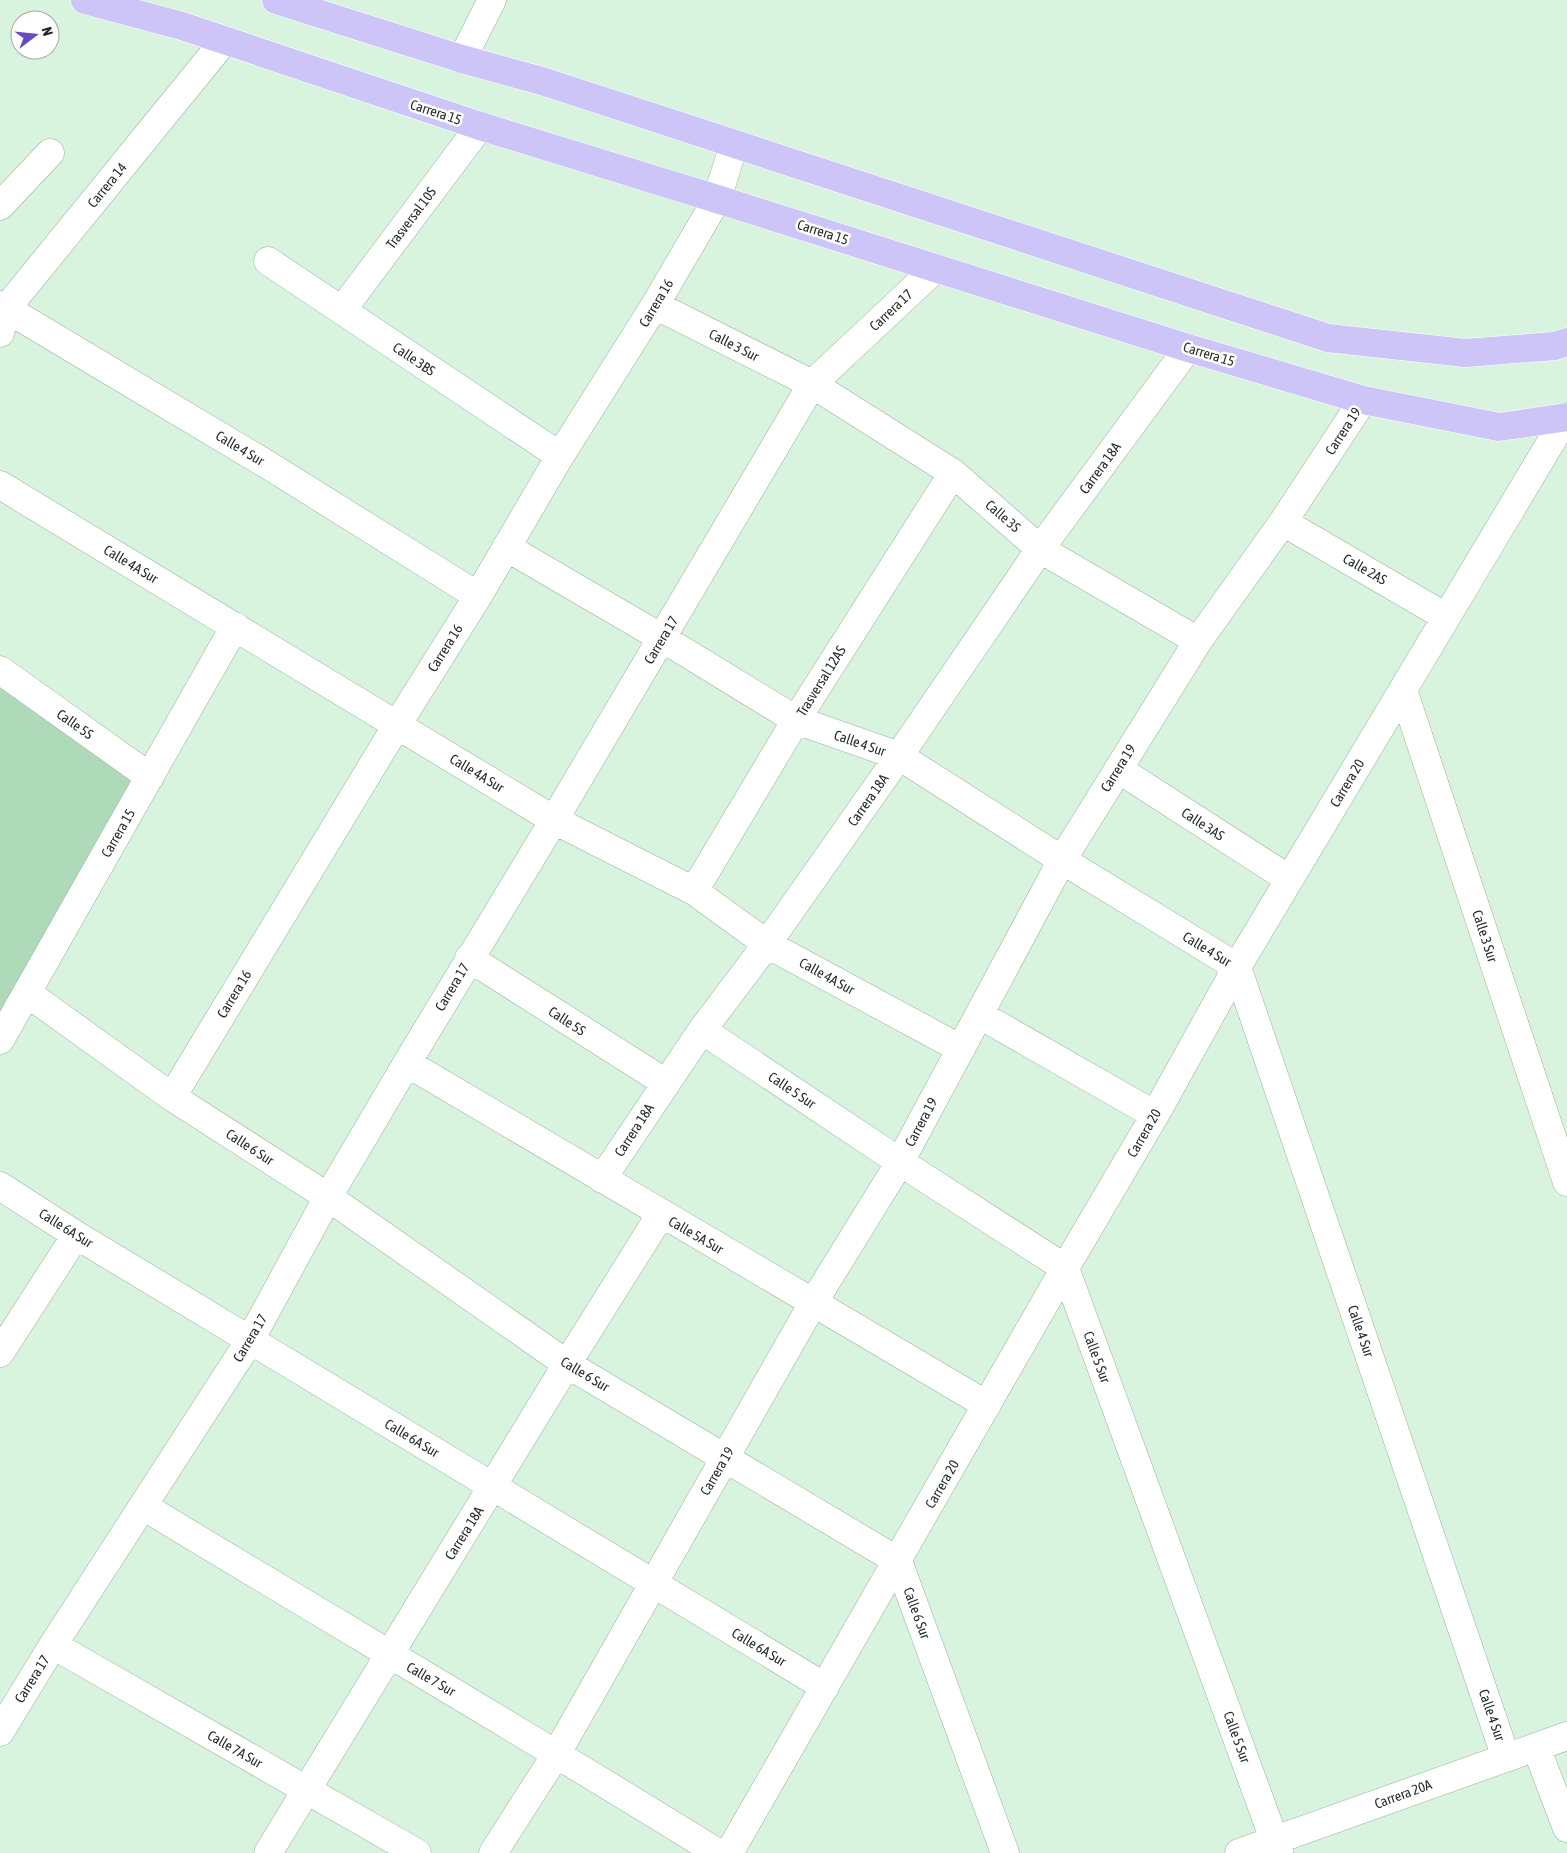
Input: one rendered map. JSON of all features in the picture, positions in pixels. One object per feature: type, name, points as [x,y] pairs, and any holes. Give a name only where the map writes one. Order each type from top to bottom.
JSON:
[{"type":"main road","name":"Carrera 15","points":[[85,0],[182,26],[480,126],[1188,348],[1363,400],[1499,427],[1566,417]]},
{"type":"main road","points":[[276,0],[462,59],[542,81],[1328,338],[1465,353],[1555,346],[1567,342]]},
{"type":"street","points":[[462,59],[492,0]]},
{"type":"street","name":"Carrera 14","points":[[2,316],[224,41]]},
{"type":"street","name":"Trasversal 10S","points":[[342,310],[480,126]]},
{"type":"street","name":"Carrera 16","points":[[172,1097],[397,725],[478,596],[560,456],[655,305],[717,199],[734,144]]},
{"type":"street","points":[[0,206],[50,153]]},
{"type":"street","name":"Calle 3BS","points":[[268,261],[560,456]]},
{"type":"street","name":"Carrera 17","points":[[0,1732],[53,1645],[250,1340],[328,1197],[812,384],[936,268]]},
{"type":"street","name":"Calle 3 Sur","points":[[655,305],[812,384]]},
{"type":"street","name":"Calle 4 Sur","points":[[2,316],[268,465],[478,596]]},
{"type":"street","name":"Carrera 18A","points":[[602,1179],[702,1030],[767,944],[1040,549],[1188,348]]},
{"type":"street","name":"Calle 3S","points":[[812,384],[953,472],[1040,549],[1198,641]]},
{"type":"street","name":"Carrera 19","points":[[493,1853],[556,1753],[813,1303],[900,1162],[1062,860],[1198,641],[1283,522],[1363,400]]},
{"type":"street","name":"Carrera 20","points":[[729,1853],[1154,1115],[1237,967],[1566,417]]},
{"type":"street","name":"Trasversal 12AS","points":[[694,891],[796,720],[953,472]]},
{"type":"street","name":"Calle 4A Sur","points":[[0,485],[554,820],[694,891],[767,944],[961,1049]]},
{"type":"street","name":"Calle 2AS","points":[[1283,522],[1446,617]]},
{"type":"street","name":"Calle 4 Sur","points":[[506,547],[662,638],[796,720],[898,756],[1062,860],[1237,967],[1506,1758]]},
{"type":"street","name":"Carrera 15","points":[[0,1040],[235,626]]},
{"type":"street","name":"Calle 5S","points":[[0,670],[150,777]]},
{"type":"street","name":"Calle 3 Sur","points":[[1403,690],[1567,1182]]},
{"type":"street","name":"Calle 3AS","points":[[1118,769],[1289,879]]},
{"type":"street","name":"Calle 5S","points":[[469,958],[666,1083]]},
{"type":"street","name":"Calle 6 Sur","points":[[27,993],[172,1097],[328,1197],[567,1364],[898,1561],[1005,1853]]},
{"type":"street","points":[[980,1014],[1154,1115]]},
{"type":"street","name":"Calle 5 Sur","points":[[702,1030],[900,1162],[1065,1268],[1276,1846]]},
{"type":"street","name":"Calle 5A Sur","points":[[407,1063],[987,1405]]},
{"type":"street","name":"Calle 6A Sur","points":[[0,1186],[76,1235],[825,1688]]},
{"type":"street","name":"Carrera 18A","points":[[268,1853],[661,1214]]},
{"type":"street","points":[[0,1353],[76,1235]]},
{"type":"street","name":"Calle 7 Sur","points":[[143,1506],[389,1655],[556,1753],[718,1853]]},
{"type":"street","name":"Calle 7A Sur","points":[[53,1645],[417,1853]]},
{"type":"street","name":"Carrera 20A","points":[[1239,1853],[1276,1846],[1567,1736]]},
{"type":"street","points":[[1536,1747],[1567,1828]]},
{"type":"green space","points":[[0,670],[150,777],[0,1040]]}]
